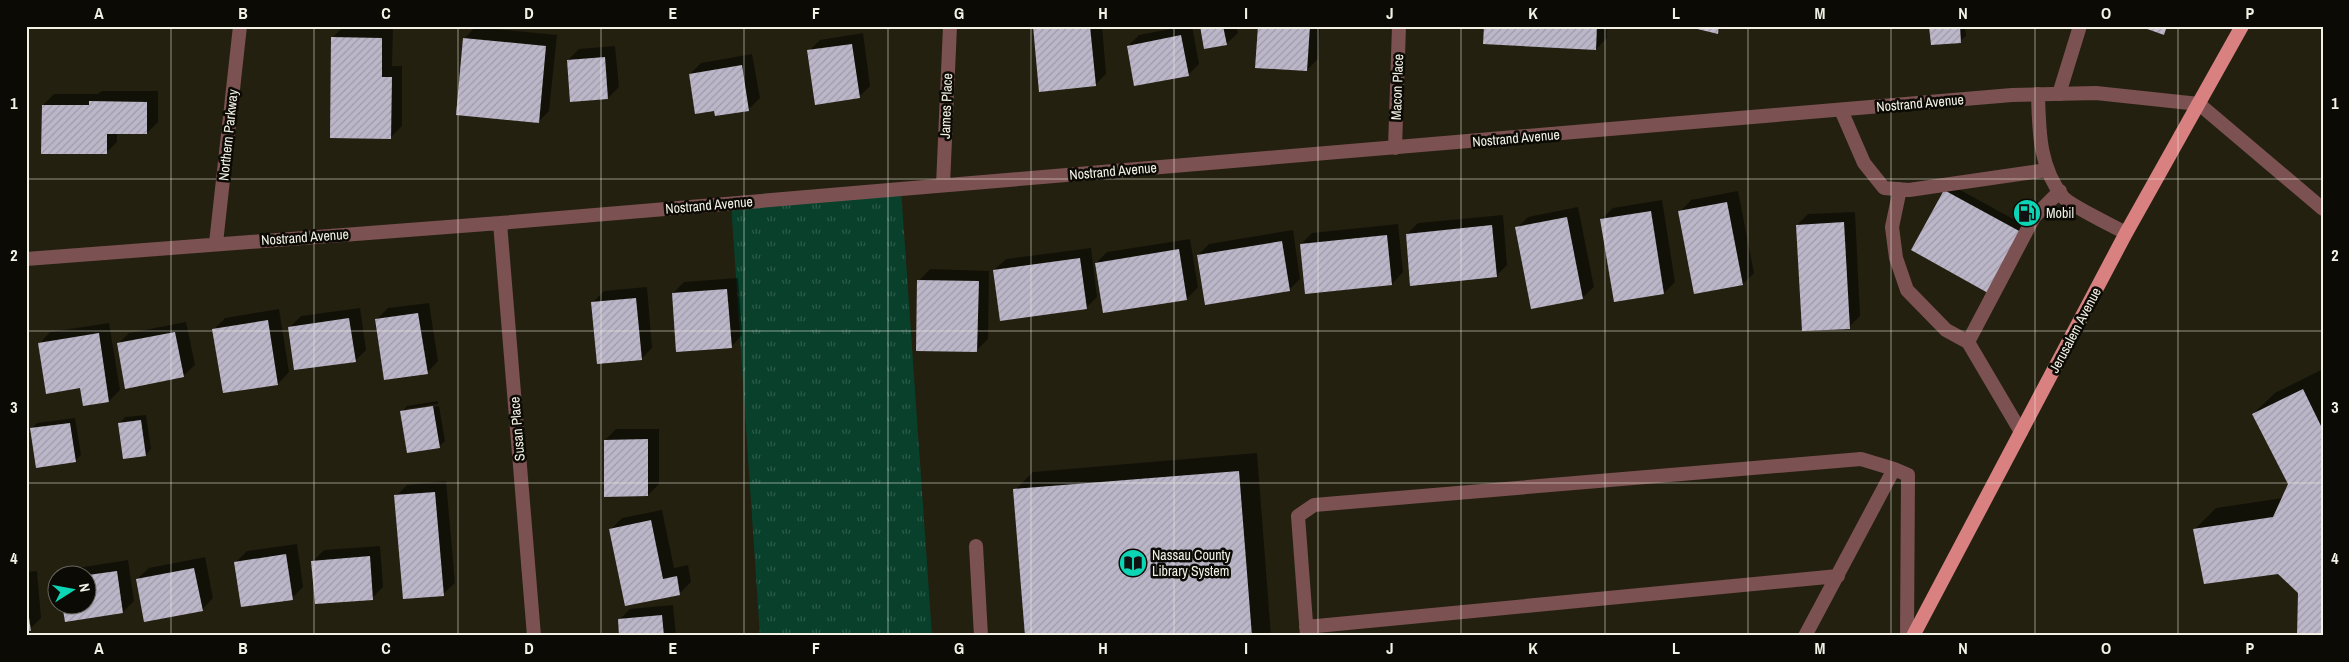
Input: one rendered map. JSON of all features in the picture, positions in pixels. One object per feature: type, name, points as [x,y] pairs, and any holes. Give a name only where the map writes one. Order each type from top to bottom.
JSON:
[{"type":"main road","name":"Jerusalem Avenue","points":[[1913,636],[2126,233],[2242,26]]},
{"type":"street","name":"Northern Parkway","points":[[216,244],[240,26]]},
{"type":"street","name":"James Place","points":[[943,185],[950,26]]},
{"type":"street","name":"Macon Place","points":[[1395,148],[1399,26]]},
{"type":"street","points":[[2059,94],[2080,26]]},
{"type":"street","name":"Nostrand Avenue","points":[[26,259],[500,223],[2038,94],[2096,93],[2199,104]]},
{"type":"street","points":[[2038,94],[2040,146],[2047,170],[2064,198],[2126,233]]},
{"type":"street","points":[[2199,104],[2323,209]]},
{"type":"street","points":[[1841,110],[1864,163],[1884,188],[1909,190],[2047,170]]},
{"type":"street","points":[[1900,189],[1892,227],[1896,258],[1907,290],[1946,330],[1968,342],[2021,432]]},
{"type":"street","points":[[1968,342],[2034,217],[2060,191]]},
{"type":"street","name":"Susan Place","points":[[500,223],[534,636]]},
{"type":"street","points":[[1838,576],[1307,631],[1298,516],[1314,505],[1861,459],[1908,475],[1907,636]]},
{"type":"street","points":[[1805,636],[1894,470]]},
{"type":"street","points":[[976,546],[981,636]]},
{"type":"green space","points":[[901,189],[932,636],[760,636],[731,203]]},
{"type":"building","points":[[1033,26],[1090,26],[1096,86],[1039,92]]},
{"type":"building","points":[[1200,26],[1223,26],[1227,45],[1204,49]]},
{"type":"building","points":[[1258,26],[1310,26],[1307,71],[1255,68]]},
{"type":"building","points":[[1484,26],[1597,26],[1596,50],[1483,44]]},
{"type":"building","points":[[1685,26],[1719,26],[1718,34]]},
{"type":"building","points":[[1929,26],[1960,26],[1961,43],[1931,45]]},
{"type":"building","points":[[2139,26],[2167,26],[2164,35]]},
{"type":"building","points":[[1181,35],[1189,76],[1134,86],[1127,46]]},
{"type":"building","points":[[331,37],[382,38],[382,77],[392,77],[391,139],[330,138]]},
{"type":"building","points":[[463,38],[546,46],[539,123],[456,115]]},
{"type":"building","points":[[852,44],[860,98],[815,105],[807,50]]},
{"type":"building","points":[[605,57],[608,99],[570,102],[567,60]]},
{"type":"building","points":[[742,65],[749,111],[715,116],[714,111],[695,114],[689,74]]},
{"type":"building","points":[[89,101],[147,102],[147,134],[107,134],[107,154],[41,154],[42,105],[89,105]]},
{"type":"building","points":[[1944,190],[2021,232],[1988,293],[1911,250]]},
{"type":"building","points":[[1727,202],[1743,285],[1694,294],[1678,211]]},
{"type":"building","points":[[1651,211],[1664,294],[1614,302],[1600,219]]},
{"type":"building","points":[[1567,217],[1583,299],[1531,309],[1515,227]]},
{"type":"building","points":[[1844,222],[1850,329],[1802,331],[1796,225]]},
{"type":"building","points":[[1492,225],[1497,277],[1410,286],[1406,234]]},
{"type":"building","points":[[1387,235],[1392,285],[1305,294],[1300,244]]},
{"type":"building","points":[[1282,241],[1290,291],[1205,305],[1197,255]]},
{"type":"building","points":[[1179,249],[1187,300],[1103,313],[1095,263]]},
{"type":"building","points":[[1080,258],[1087,309],[1000,321],[993,270]]},
{"type":"building","points":[[917,280],[979,281],[977,352],[916,351]]},
{"type":"building","points":[[727,289],[732,348],[676,352],[672,293]]},
{"type":"building","points":[[636,298],[642,360],[597,364],[591,302]]},
{"type":"building","points":[[418,313],[428,374],[384,380],[375,319]]},
{"type":"building","points":[[349,318],[356,362],[294,370],[288,327]]},
{"type":"building","points":[[268,320],[278,385],[223,393],[212,329]]},
{"type":"building","points":[[175,332],[184,377],[125,389],[117,343]]},
{"type":"building","points":[[99,333],[109,402],[83,406],[80,388],[46,394],[38,343]]},
{"type":"building","points":[[2303,389],[2323,430],[2323,636],[2297,636],[2298,593],[2278,574],[2204,584],[2193,529],[2273,517],[2288,484],[2252,414]]},
{"type":"building","points":[[433,406],[440,448],[407,453],[400,411]]},
{"type":"building","points":[[141,420],[146,456],[123,459],[118,423]]},
{"type":"building","points":[[70,423],[76,462],[36,468],[30,428]]},
{"type":"building","points":[[648,439],[648,496],[604,497],[604,440]]},
{"type":"building","name":"Nassau County Library System","points":[[1239,471],[1252,636],[1025,636],[1013,489]]},
{"type":"building","points":[[435,492],[444,596],[403,599],[394,495]]},
{"type":"building","points":[[651,520],[663,579],[677,576],[680,595],[625,606],[609,529]]},
{"type":"building","points":[[286,554],[293,600],[241,607],[234,562]]},
{"type":"building","points":[[370,556],[373,600],[315,604],[311,561]]},
{"type":"building","points":[[194,568],[203,611],[144,622],[136,579]]},
{"type":"building","points":[[117,571],[123,613],[65,622],[64,614],[98,614],[98,574]]},
{"type":"building","points":[[26,597],[31,631],[26,631]]},
{"type":"building","points":[[662,615],[664,636],[619,636],[618,619]]},
{"type":"place","name":"Mobil","points":[[2027,213]]},
{"type":"place","name":"Nassau County Library System","points":[[1133,563]]}]
